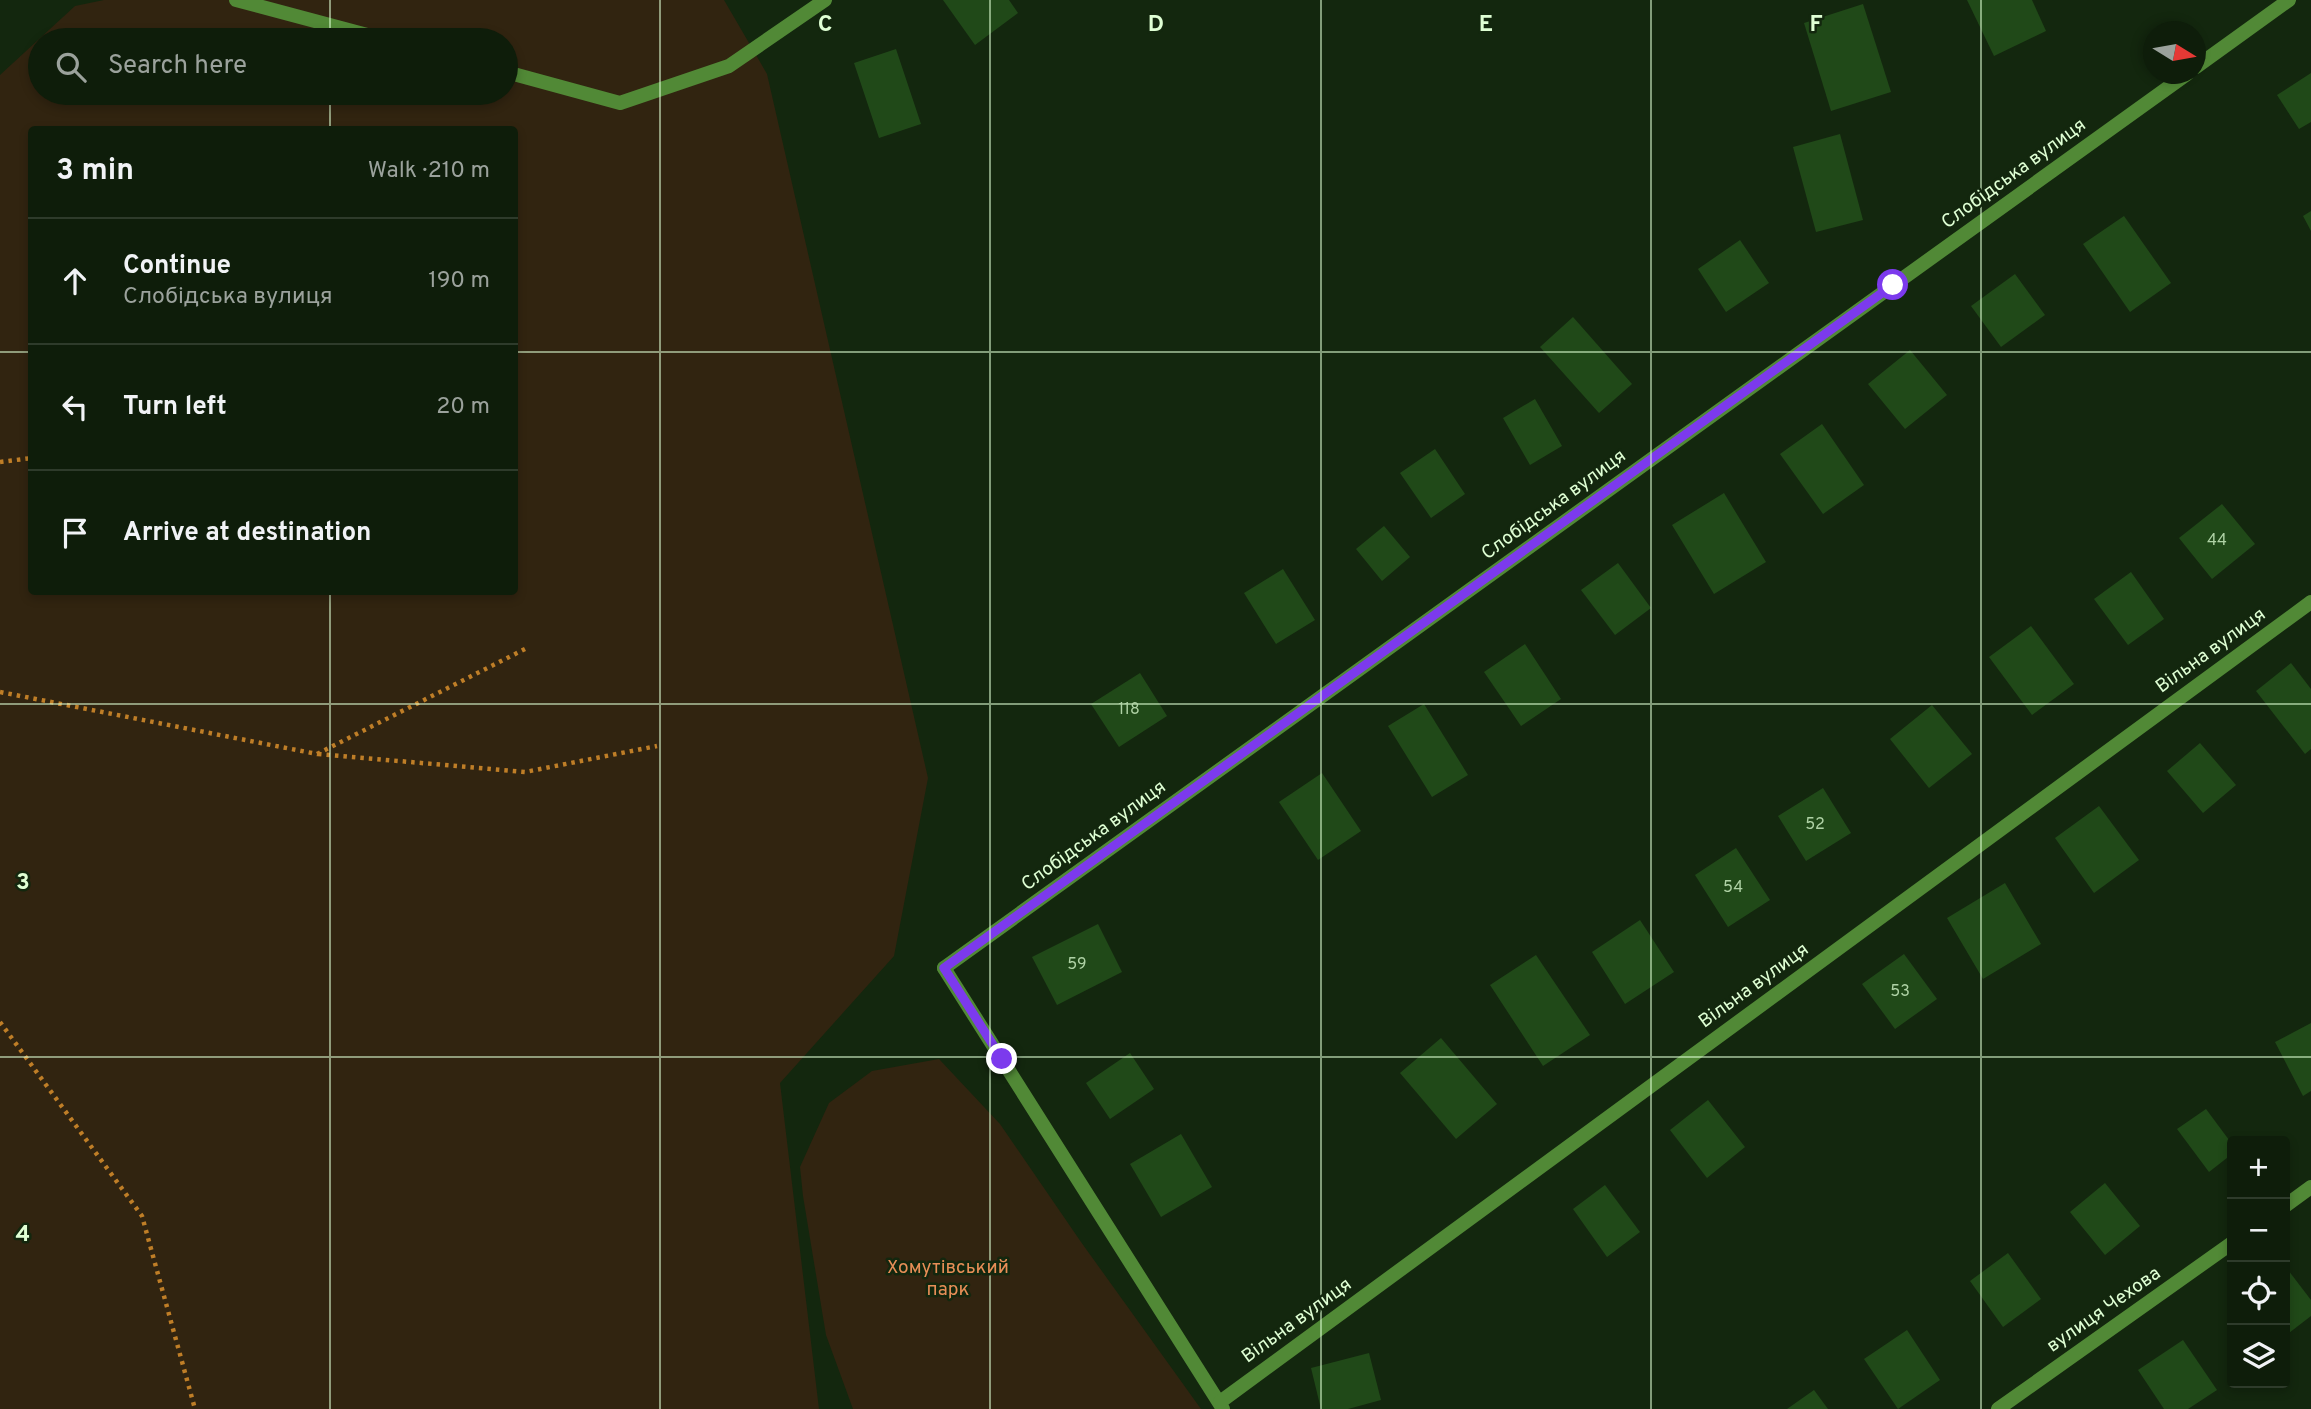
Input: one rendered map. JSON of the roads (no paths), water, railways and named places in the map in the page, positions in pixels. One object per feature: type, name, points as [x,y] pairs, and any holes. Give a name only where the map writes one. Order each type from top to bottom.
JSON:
[{"type":"street","points":[[236,0],[341,28]]},
{"type":"street","points":[[518,75],[620,103],[729,66],[825,0]]},
{"type":"street","points":[[2206,61],[2289,0]]},
{"type":"street","name":"Слобідська вулиця","points":[[1222,1405],[944,968],[2173,84]]},
{"type":"street","name":"Вільна вулиця","points":[[1222,1405],[2311,602]]},
{"type":"street","points":[[2290,1202],[2311,1187]]},
{"type":"street","name":"вулиця Чехова","points":[[1998,1409],[2227,1247]]},
{"type":"park label","name":"Хомутівський парк","points":[[948,1279]]}]
